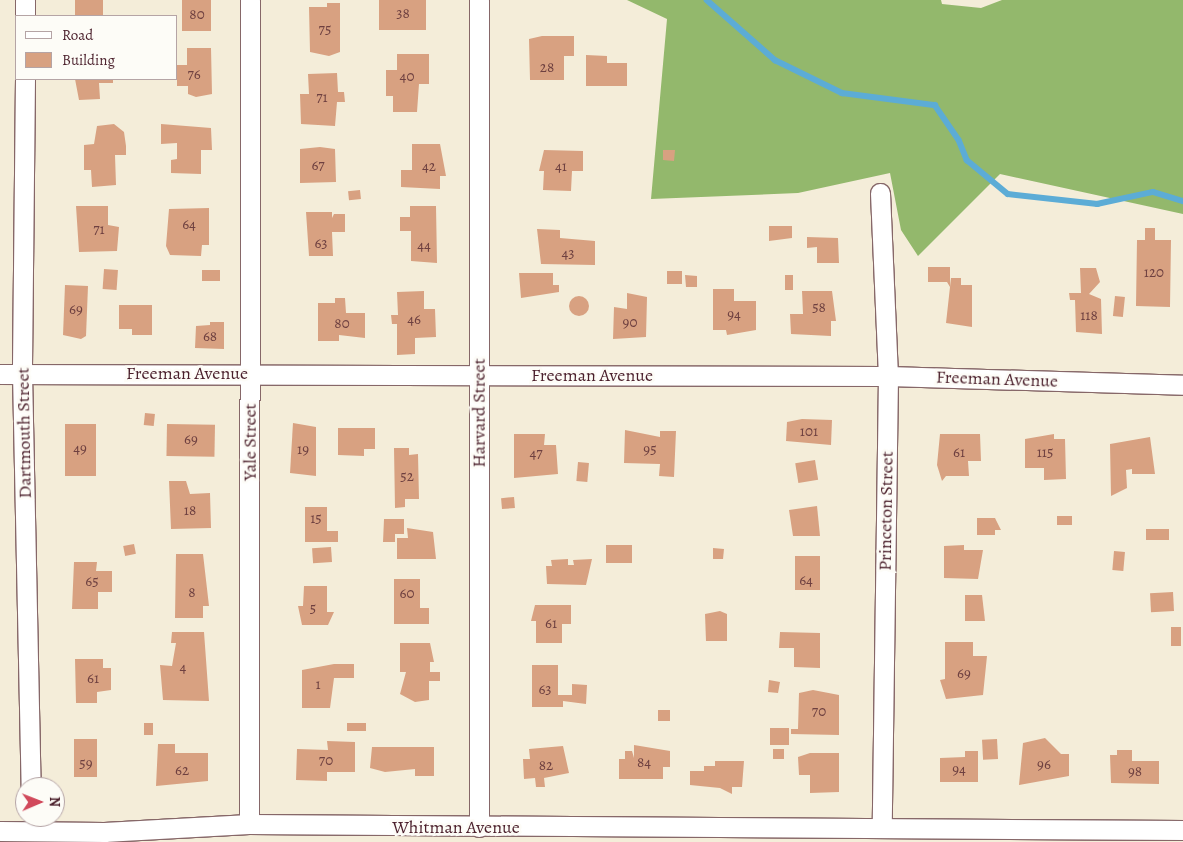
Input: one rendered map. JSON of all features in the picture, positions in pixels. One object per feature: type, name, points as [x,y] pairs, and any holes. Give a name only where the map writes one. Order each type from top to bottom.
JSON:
[{"type":"street","points":[[25,0],[25,15]]},
{"type":"street","name":"Yale Street","points":[[249,824],[250,0]]},
{"type":"street","name":"Harvard Street","points":[[479,0],[479,827]]},
{"type":"street","name":"Dartmouth Street","points":[[25,80],[22,373],[32,777]]},
{"type":"street","name":"Princeton Street","points":[[880,194],[888,376],[882,828]]},
{"type":"street","name":"Freeman Avenue","points":[[0,374],[250,372],[888,376],[1183,385]]},
{"type":"street","name":"Whitman Avenue","points":[[49,827],[104,837],[249,824],[479,827],[1183,830]]},
{"type":"street","name":"Whitman Avenue","points":[[0,830],[16,827]]},
{"type":"green space","points":[[627,0],[941,0],[942,4],[981,8],[1002,0],[1183,0],[1183,214],[1000,174],[918,256],[901,230],[890,173],[798,193],[651,199],[667,19]]},
{"type":"building","points":[[75,0],[103,0],[103,15],[75,15]]},
{"type":"building","points":[[182,0],[211,0],[211,31],[182,31]]},
{"type":"building","points":[[379,0],[426,0],[426,30],[379,30]]},
{"type":"building","points":[[327,3],[340,3],[340,52],[329,56],[310,52],[309,7],[327,7]]},
{"type":"building","points":[[542,36],[574,36],[574,56],[564,56],[564,80],[530,80],[529,39]]},
{"type":"building","points":[[187,48],[211,48],[212,94],[196,97],[188,94],[188,86],[177,86],[178,65],[187,65]]},
{"type":"building","points":[[397,54],[429,54],[429,84],[419,84],[417,112],[393,112],[393,96],[386,96],[386,70],[397,70]]},
{"type":"building","points":[[586,55],[607,56],[607,63],[627,63],[627,86],[586,86]]},
{"type":"building","points":[[337,73],[338,92],[344,92],[345,102],[337,102],[335,126],[301,124],[300,94],[309,94],[308,74]]},
{"type":"building","points":[[75,80],[113,80],[113,83],[99,83],[100,99],[79,100]]},
{"type":"building","points":[[114,124],[124,132],[126,146],[126,155],[115,155],[116,185],[92,187],[91,170],[84,170],[84,145],[94,144],[97,126]]},
{"type":"building","points":[[161,124],[211,128],[212,150],[201,150],[201,174],[171,173],[171,160],[177,159],[177,143],[161,144]]},
{"type":"building","points":[[412,144],[440,144],[446,176],[440,176],[440,189],[401,187],[401,170],[412,170]]},
{"type":"building","points":[[320,147],[335,149],[336,182],[300,183],[300,149]]},
{"type":"building","points":[[544,150],[583,151],[583,171],[572,171],[571,191],[543,190],[544,171],[539,171]]},
{"type":"building","points":[[663,150],[675,150],[674,161],[663,160]]},
{"type":"building","points":[[360,190],[361,199],[349,200],[348,191]]},
{"type":"building","points":[[76,206],[108,206],[108,225],[119,227],[117,251],[79,252]]},
{"type":"building","points":[[410,206],[436,206],[437,263],[411,261],[411,231],[400,231],[400,217],[410,217]]},
{"type":"building","points":[[209,208],[209,245],[202,245],[201,256],[170,255],[166,246],[169,209]]},
{"type":"building","points":[[306,212],[332,212],[332,218],[334,214],[345,214],[345,232],[332,232],[333,256],[309,256]]},
{"type":"building","points":[[769,226],[792,226],[792,238],[769,241]]},
{"type":"building","points":[[1145,228],[1155,228],[1155,240],[1171,240],[1170,307],[1136,306],[1137,240],[1145,240]]},
{"type":"building","points":[[537,229],[560,230],[560,238],[595,241],[595,265],[541,264]]},
{"type":"building","points":[[807,237],[838,238],[839,263],[817,263],[817,247],[807,248]]},
{"type":"building","points":[[928,267],[950,267],[950,287],[947,282],[928,282]]},
{"type":"building","points":[[1080,268],[1096,268],[1100,282],[1089,294],[1101,299],[1102,334],[1076,332],[1075,300],[1070,300],[1069,293],[1081,293]]},
{"type":"building","points":[[104,269],[118,270],[117,290],[103,289]]},
{"type":"building","points":[[202,270],[220,270],[220,281],[202,281]]},
{"type":"building","points":[[667,271],[682,271],[682,284],[667,284]]},
{"type":"building","points":[[519,273],[553,273],[553,285],[559,285],[559,292],[521,298]]},
{"type":"building","points":[[685,275],[697,276],[697,287],[686,287]]},
{"type":"building","points":[[785,275],[793,275],[793,290],[785,290]]},
{"type":"building","points":[[951,278],[961,278],[961,285],[972,285],[972,327],[946,323]]},
{"type":"building","points":[[65,285],[88,286],[86,336],[81,339],[63,335]]},
{"type":"building","points":[[713,289],[734,289],[734,301],[756,301],[756,330],[727,335],[726,330],[713,330]]},
{"type":"building","points":[[424,291],[424,309],[435,309],[436,337],[415,338],[415,354],[397,355],[397,324],[392,324],[391,315],[398,315],[397,292]]},
{"type":"building","points":[[802,291],[832,291],[836,321],[831,321],[831,336],[791,334],[790,314],[803,314]]},
{"type":"building","points":[[627,293],[647,297],[646,337],[613,339],[614,307],[627,309]]},
{"type":"building","points":[[575,296],[583,296],[589,302],[589,310],[583,316],[575,316],[569,310],[569,302]]},
{"type":"building","points":[[1115,296],[1125,297],[1123,317],[1113,316]]},
{"type":"building","points":[[335,298],[345,298],[346,313],[365,313],[365,338],[339,335],[339,341],[318,341],[318,303],[335,303]]},
{"type":"building","points":[[119,305],[152,305],[152,335],[132,335],[132,329],[119,329]]},
{"type":"building","points":[[210,322],[224,322],[224,349],[195,348],[196,326],[210,325]]},
{"type":"building","points":[[145,413],[155,414],[154,426],[144,425]]},
{"type":"building","points":[[802,419],[832,420],[831,445],[786,441],[787,422]]},
{"type":"building","points":[[293,423],[316,427],[316,476],[290,473]]},
{"type":"building","points":[[65,424],[96,424],[96,476],[65,476]]},
{"type":"building","points":[[167,424],[215,425],[214,457],[166,456]]},
{"type":"building","points":[[338,428],[375,428],[375,449],[364,449],[364,456],[338,455]]},
{"type":"building","points":[[625,430],[660,437],[660,431],[676,431],[674,477],[659,476],[660,464],[624,463]]},
{"type":"building","points":[[514,434],[545,434],[544,445],[556,445],[558,474],[514,478]]},
{"type":"building","points":[[940,434],[980,434],[981,461],[968,461],[969,476],[946,476],[942,481],[937,465]]},
{"type":"building","points":[[1054,434],[1054,439],[1065,439],[1066,479],[1044,480],[1044,468],[1025,468],[1025,439]]},
{"type":"building","points":[[1150,437],[1155,474],[1132,474],[1132,469],[1126,470],[1127,488],[1111,496],[1110,444]]},
{"type":"building","points":[[394,448],[409,448],[409,455],[418,454],[419,499],[405,499],[405,507],[395,508]]},
{"type":"building","points":[[815,460],[818,480],[798,483],[795,463]]},
{"type":"building","points":[[578,462],[589,463],[587,482],[576,481]]},
{"type":"building","points":[[169,481],[186,481],[190,494],[210,493],[211,528],[171,529]]},
{"type":"building","points":[[514,497],[515,508],[502,509],[501,498]]},
{"type":"building","points":[[817,506],[820,536],[793,536],[789,510]]},
{"type":"building","points":[[305,507],[327,507],[327,531],[338,531],[338,542],[305,542]]},
{"type":"building","points":[[1057,516],[1072,516],[1072,525],[1057,525]]},
{"type":"building","points":[[977,518],[995,518],[1001,530],[995,530],[995,535],[977,535]]},
{"type":"building","points":[[384,519],[404,519],[404,534],[395,534],[395,542],[383,542]]},
{"type":"building","points":[[407,528],[433,532],[436,559],[397,559],[397,538],[408,538]]},
{"type":"building","points":[[1146,529],[1169,529],[1169,540],[1146,540]]},
{"type":"building","points":[[134,544],[136,554],[125,556],[123,546]]},
{"type":"building","points":[[606,545],[632,545],[632,563],[606,563]]},
{"type":"building","points":[[964,545],[964,550],[983,550],[978,579],[944,578],[944,546]]},
{"type":"building","points":[[331,547],[332,562],[313,563],[312,548]]},
{"type":"building","points":[[713,548],[724,549],[723,559],[713,559]]},
{"type":"building","points":[[1114,551],[1125,552],[1123,571],[1112,570]]},
{"type":"building","points":[[176,554],[203,554],[209,606],[203,606],[203,618],[175,618]]},
{"type":"building","points":[[795,556],[820,556],[820,590],[795,590]]},
{"type":"building","points":[[568,559],[568,565],[574,565],[573,560],[592,559],[586,585],[547,584],[546,566],[552,566],[551,560]]},
{"type":"building","points":[[74,562],[97,562],[96,571],[112,571],[112,592],[98,592],[98,609],[72,609]]},
{"type":"building","points":[[394,579],[420,579],[420,608],[429,608],[429,624],[394,624]]},
{"type":"building","points":[[304,586],[327,586],[327,612],[334,612],[328,625],[302,625],[298,606],[303,606]]},
{"type":"building","points":[[1173,592],[1174,611],[1151,612],[1150,593]]},
{"type":"building","points":[[965,595],[982,595],[985,621],[965,621]]},
{"type":"building","points":[[535,605],[571,605],[571,624],[562,624],[562,643],[536,643],[536,621],[531,621]]},
{"type":"building","points":[[720,611],[727,614],[727,641],[706,641],[705,614]]},
{"type":"building","points":[[1171,627],[1181,627],[1181,646],[1171,646]]},
{"type":"building","points":[[172,632],[204,632],[209,701],[163,700],[160,665],[172,666],[176,643],[171,643]]},
{"type":"building","points":[[780,632],[820,633],[820,668],[794,667],[794,648],[779,648]]},
{"type":"building","points":[[945,642],[973,642],[973,656],[987,656],[983,695],[946,699],[940,680],[945,679]]},
{"type":"building","points":[[400,643],[430,643],[434,662],[430,662],[430,672],[440,672],[440,681],[429,681],[429,700],[415,702],[400,694],[406,672],[400,672]]},
{"type":"building","points":[[75,659],[103,659],[103,668],[111,668],[111,690],[97,692],[97,703],[76,703]]},
{"type":"building","points":[[334,664],[354,664],[354,678],[334,678],[330,708],[302,708],[302,670]]},
{"type":"building","points":[[532,665],[558,665],[558,695],[572,695],[572,684],[587,685],[586,704],[563,701],[563,707],[532,707]]},
{"type":"building","points":[[769,680],[780,682],[778,693],[768,692]]},
{"type":"building","points":[[813,690],[839,695],[839,735],[791,734],[791,729],[798,729],[799,693]]},
{"type":"building","points":[[658,710],[670,710],[670,721],[658,721]]},
{"type":"building","points":[[144,723],[153,723],[153,735],[144,735]]},
{"type":"building","points":[[347,723],[366,723],[366,731],[347,731]]},
{"type":"building","points":[[770,728],[789,728],[789,745],[770,745]]},
{"type":"building","points":[[1045,738],[1061,754],[1069,754],[1069,776],[1019,785],[1023,743]]},
{"type":"building","points":[[74,739],[97,739],[97,777],[74,777]]},
{"type":"building","points":[[997,739],[998,759],[983,760],[982,740]]},
{"type":"building","points":[[327,741],[355,742],[355,772],[327,772],[327,781],[296,780],[297,749],[328,750]]},
{"type":"building","points":[[158,744],[175,744],[175,753],[208,753],[208,781],[156,786]]},
{"type":"building","points":[[634,745],[670,751],[670,767],[663,767],[663,779],[619,779],[619,759],[625,759],[625,751],[632,751],[634,758]]},
{"type":"building","points":[[563,746],[569,773],[544,778],[545,787],[536,787],[535,778],[524,779],[523,759],[530,759],[529,749]]},
{"type":"building","points":[[372,747],[434,747],[434,776],[415,776],[415,769],[385,772],[370,768]]},
{"type":"building","points":[[773,749],[784,749],[784,759],[773,759]]},
{"type":"building","points":[[1117,750],[1132,750],[1132,761],[1159,761],[1159,784],[1111,783],[1110,755],[1117,755]]},
{"type":"building","points":[[965,751],[978,751],[978,782],[940,782],[940,758],[965,757]]},
{"type":"building","points":[[810,753],[839,753],[839,792],[810,793],[810,775],[799,775],[798,757]]},
{"type":"building","points":[[715,761],[744,761],[742,787],[732,787],[732,794],[720,788],[690,785],[690,771],[704,771],[704,766],[715,766]]},
{"type":"waterway","points":[[707,0],[775,60],[842,93],[935,105],[959,140],[967,160],[1008,194],[1097,204],[1153,192],[1183,201]]}]
